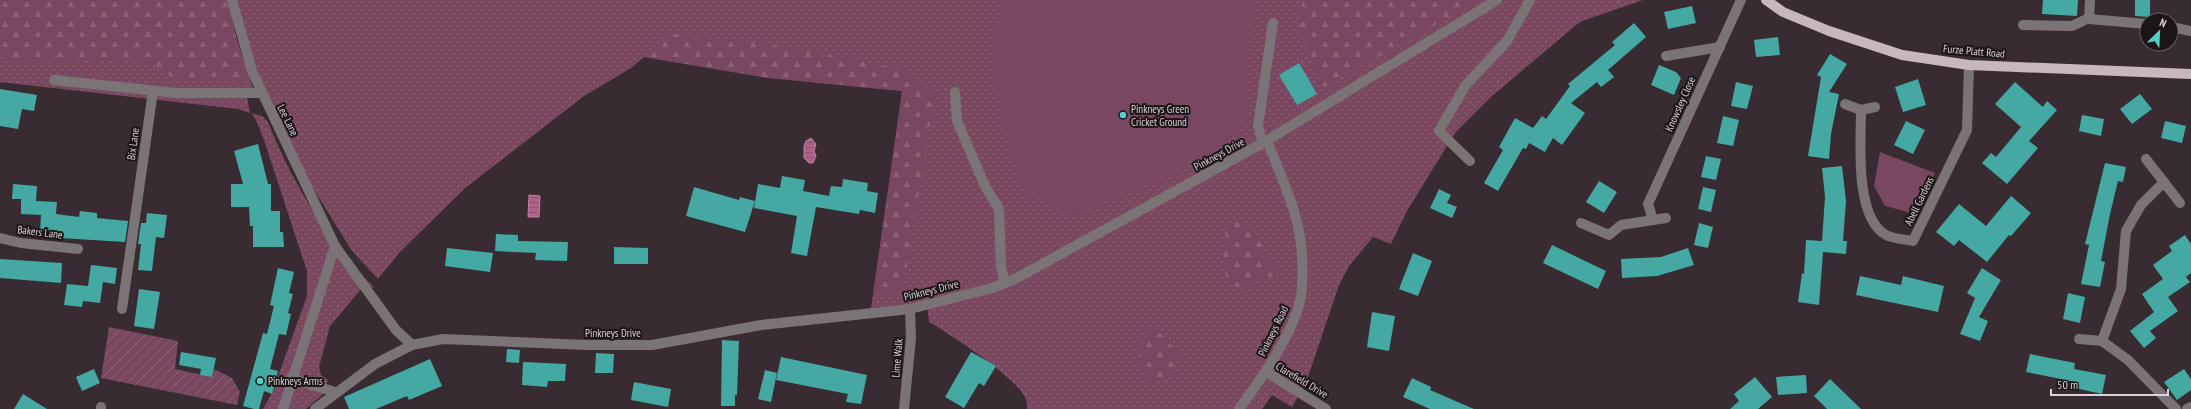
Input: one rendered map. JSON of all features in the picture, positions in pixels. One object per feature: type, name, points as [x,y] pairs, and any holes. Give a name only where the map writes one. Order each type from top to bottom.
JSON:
[{"type":"main road","name":"Furze Platt Road","points":[[1766,0],[1783,12],[1829,31],[1902,55],[1969,65],[2191,74]]},
{"type":"street","name":"Lee Lane","points":[[232,0],[252,70],[335,246],[396,330],[412,345]]},
{"type":"street","name":"Pinkneys Drive","points":[[315,409],[335,392],[375,364],[412,345],[443,339],[587,345],[652,345],[761,325],[910,309],[992,288],[1005,283],[1265,142],[1497,0]]},
{"type":"street","points":[[1470,161],[1439,131],[1465,86],[1507,41],[1530,0]]},
{"type":"street","name":"Knowsley Close","points":[[1653,220],[1648,204],[1741,0]]},
{"type":"street","points":[[2089,18],[2090,0]]},
{"type":"street","points":[[2023,25],[2072,26],[2089,18],[2139,23]]},
{"type":"street","name":"Pinkneys Road","points":[[1239,409],[1266,372],[1298,311],[1303,261],[1296,219],[1258,126],[1273,23]]},
{"type":"street","points":[[2179,28],[2191,30]]},
{"type":"street","points":[[1666,56],[1720,47]]},
{"type":"street","name":"Abell Gardens","points":[[1861,110],[1860,172],[1869,216],[1886,235],[1913,241],[1967,130],[1969,65]]},
{"type":"street","points":[[54,80],[153,91],[262,93]]},
{"type":"street","name":"Bix Lane","points":[[122,309],[153,91]]},
{"type":"street","points":[[955,92],[957,121],[985,186],[999,209],[1001,266],[1005,283]]},
{"type":"street","points":[[1845,104],[1861,110],[1875,107]]},
{"type":"street","points":[[2146,159],[2180,203]]},
{"type":"street","points":[[2102,341],[2121,289],[2126,231],[2141,205],[2164,182]]},
{"type":"street","points":[[1580,223],[1609,235],[1621,225],[1666,218]]},
{"type":"street","name":"Bakers Lane","points":[[0,238],[16,242],[78,249]]},
{"type":"street","points":[[283,409],[291,378],[335,246]]},
{"type":"street","name":"Lime Walk","points":[[904,409],[911,338],[910,309]]},
{"type":"street","points":[[2079,339],[2102,341],[2128,360],[2176,409]]},
{"type":"street","name":"Clarefield Drive","points":[[1266,372],[1326,409]]},
{"type":"street","points":[[291,378],[335,392]]},
{"type":"street","points":[[2187,409],[2191,407]]},
{"type":"green space","points":[[0,0],[228,0],[236,37],[253,88],[247,97],[250,113],[238,109],[0,82]]},
{"type":"green space","points":[[0,0],[228,0],[236,37],[251,83],[176,80],[158,67],[132,58],[54,63],[9,63],[0,56]]},
{"type":"green space","points":[[236,0],[1643,0],[1582,21],[1492,96],[1455,133],[1407,211],[1391,244],[1373,237],[1349,266],[1339,285],[1306,383],[1292,407],[1272,395],[1262,409],[1027,409],[1026,400],[1021,391],[998,369],[929,322],[927,306],[902,305],[871,308],[902,91],[769,78],[644,57],[631,68],[584,96],[464,189],[399,253],[378,279],[352,251],[311,185],[266,97],[241,23]]},
{"type":"green space","name":"Pinkneys Green Cricket Ground","points":[[1004,0],[1258,0],[1254,3],[1251,14],[1248,77],[1242,123],[1236,135],[1212,153],[1165,177],[1107,200],[1082,215],[1053,209],[1035,194],[1026,197],[1010,149],[1004,125],[996,75],[995,49],[998,25]]},
{"type":"green space","points":[[1303,0],[1480,0],[1323,87],[1302,39],[1300,24]]},
{"type":"green space","points":[[667,33],[781,46],[908,70],[935,94],[903,291],[874,291],[903,91],[769,78],[644,57]]},
{"type":"green space","points":[[251,113],[262,116],[268,122],[288,166],[313,211],[342,253],[375,288],[369,286],[362,288],[330,326],[319,367],[321,375],[328,380],[322,395],[306,409],[263,409],[272,393],[307,296],[307,271],[264,140],[256,120]]},
{"type":"green space","points":[[1880,152],[1935,173],[1919,202],[1908,212],[1885,206],[1874,186]]},
{"type":"green space","points":[[1242,219],[1256,232],[1265,254],[1277,262],[1277,278],[1264,275],[1246,290],[1236,290],[1226,276],[1223,261],[1226,229],[1233,222]]},
{"type":"green space","points":[[109,327],[178,341],[175,369],[212,377],[214,369],[232,378],[240,392],[237,405],[101,378]]},
{"type":"green space","points":[[1153,329],[1165,337],[1180,355],[1168,374],[1158,380],[1146,381],[1141,367],[1139,353],[1143,341]]},
{"type":"shaded area","points":[[811,138],[816,144],[814,151],[816,156],[813,163],[809,163],[804,158],[804,146],[806,141]]},
{"type":"shaded area","points":[[529,195],[540,196],[539,217],[528,217]]},
{"type":"building","points":[[2043,0],[2078,0],[2077,16],[2042,14]]},
{"type":"building","points":[[2135,0],[2150,0],[2150,12],[2139,12],[2139,16],[2135,16]]},
{"type":"building","points":[[1692,6],[1696,23],[1668,29],[1664,12]]},
{"type":"building","points":[[1634,23],[1646,37],[1608,70],[1614,77],[1601,87],[1597,82],[1571,103],[1585,113],[1562,145],[1553,138],[1545,152],[1529,143],[1526,149],[1523,148],[1498,191],[1484,183],[1503,150],[1499,147],[1515,118],[1533,128],[1542,116],[1546,119],[1570,86],[1568,84],[1615,45],[1612,42]]},
{"type":"building","points":[[1778,37],[1780,55],[1756,57],[1754,40]]},
{"type":"building","points":[[1830,54],[1847,64],[1829,92],[1839,94],[1831,134],[1829,159],[1808,156],[1821,77],[1817,75]]},
{"type":"building","points":[[1299,63],[1317,94],[1297,105],[1279,75]]},
{"type":"building","points":[[1659,65],[1676,72],[1681,78],[1674,95],[1651,85]]},
{"type":"building","points":[[1918,79],[1926,105],[1903,112],[1895,87]]},
{"type":"building","points":[[1736,82],[1753,86],[1747,109],[1731,106]]},
{"type":"building","points":[[2015,82],[2043,107],[2047,101],[2057,110],[2029,141],[2038,148],[2007,184],[1982,163],[1991,153],[1996,157],[2021,127],[1995,104]]},
{"type":"building","points":[[0,89],[37,95],[34,111],[22,109],[18,129],[0,126]]},
{"type":"building","points":[[2140,94],[2152,109],[2132,124],[2120,109]]},
{"type":"building","points":[[2082,115],[2104,119],[2101,136],[2079,131]]},
{"type":"building","points":[[1723,116],[1739,120],[1733,146],[1717,143]]},
{"type":"building","points":[[1906,121],[1925,130],[1913,154],[1894,145]]},
{"type":"building","points":[[2165,121],[2186,126],[2182,143],[2161,138]]},
{"type":"building","points":[[258,144],[268,184],[271,184],[271,211],[280,211],[280,232],[283,232],[284,247],[253,247],[253,226],[250,226],[249,207],[231,207],[231,184],[243,184],[234,151]]},
{"type":"building","points":[[1706,156],[1721,159],[1716,180],[1701,177]]},
{"type":"building","points":[[2105,163],[2126,167],[2123,182],[2118,181],[2110,214],[2101,261],[2105,262],[2100,287],[2081,284],[2089,245],[2085,244]]},
{"type":"building","points":[[1842,166],[1846,201],[1843,241],[1847,241],[1846,254],[1823,252],[1819,305],[1798,302],[1802,273],[1804,274],[1806,240],[1822,241],[1825,197],[1822,168]]},
{"type":"building","points":[[782,176],[805,180],[803,191],[829,196],[831,186],[842,187],[843,179],[868,183],[867,191],[878,193],[875,213],[860,210],[859,214],[816,207],[807,256],[791,253],[797,216],[754,208],[758,184],[780,188]]},
{"type":"building","points":[[1599,181],[1617,192],[1604,213],[1586,202]]},
{"type":"building","points":[[13,184],[37,186],[36,201],[57,202],[56,214],[79,217],[80,211],[97,213],[97,218],[128,221],[125,242],[60,238],[61,233],[40,232],[41,215],[21,214],[21,199],[12,199]]},
{"type":"building","points":[[694,187],[739,200],[740,197],[755,201],[745,232],[686,216]]},
{"type":"building","points":[[1703,187],[1716,190],[1711,212],[1698,209]]},
{"type":"building","points":[[1439,189],[1451,195],[1447,203],[1457,207],[1452,218],[1430,208]]},
{"type":"building","points":[[2011,196],[2031,213],[2011,236],[2009,235],[1987,262],[1959,240],[1954,246],[1936,232],[1959,204],[1986,226]]},
{"type":"building","points":[[147,213],[167,215],[164,238],[156,237],[152,271],[138,270],[141,244],[138,244],[141,223],[146,223]]},
{"type":"building","points":[[1699,223],[1713,227],[1708,248],[1694,245]]},
{"type":"building","points":[[496,234],[518,235],[518,241],[568,242],[567,261],[535,260],[536,253],[495,251]]},
{"type":"building","points":[[2185,235],[2191,244],[2191,273],[2186,277],[2190,282],[2168,297],[2178,311],[2150,331],[2156,338],[2144,348],[2130,331],[2154,312],[2142,294],[2163,279],[2153,265],[2172,251],[2169,246]]},
{"type":"building","points":[[1552,245],[1606,271],[1598,289],[1543,263]]},
{"type":"building","points":[[614,247],[648,248],[648,264],[614,264]]},
{"type":"building","points":[[447,248],[493,253],[490,272],[445,266]]},
{"type":"building","points":[[1688,248],[1694,265],[1657,276],[1622,278],[1621,259],[1661,257]]},
{"type":"building","points":[[1413,253],[1432,261],[1418,296],[1399,289]]},
{"type":"building","points":[[0,259],[62,263],[61,283],[0,278]]},
{"type":"building","points":[[91,265],[117,268],[115,284],[103,282],[100,303],[83,301],[82,307],[64,305],[67,284],[88,286]]},
{"type":"building","points":[[278,268],[294,272],[289,293],[293,294],[288,313],[291,314],[286,335],[279,334],[270,369],[278,371],[272,394],[264,391],[259,409],[254,409],[243,406],[263,333],[267,334],[274,306],[270,305]]},
{"type":"building","points":[[1982,268],[2001,280],[1979,317],[1988,321],[1980,341],[1960,334],[1975,298],[1967,293]]},
{"type":"building","points":[[1860,276],[1901,285],[1903,276],[1944,286],[1938,312],[1856,295]]},
{"type":"building","points":[[139,289],[160,292],[154,329],[134,326]]},
{"type":"building","points":[[2068,293],[2085,297],[2080,323],[2063,319]]},
{"type":"building","points":[[1372,312],[1395,316],[1389,351],[1367,347]]},
{"type":"building","points":[[722,340],[739,341],[737,395],[735,395],[735,406],[721,406]]},
{"type":"building","points":[[507,349],[520,350],[519,363],[506,362]]},
{"type":"building","points":[[181,352],[216,358],[212,377],[200,375],[201,369],[179,365]]},
{"type":"building","points":[[971,352],[996,366],[984,386],[979,383],[964,408],[945,397]]},
{"type":"building","points":[[596,353],[614,354],[613,373],[595,373]]},
{"type":"building","points":[[2030,354],[2075,363],[2074,369],[2106,375],[2102,394],[2075,388],[2076,382],[2026,372]]},
{"type":"building","points":[[781,357],[867,375],[861,404],[846,402],[848,394],[776,380]]},
{"type":"building","points":[[430,359],[442,386],[409,400],[407,396],[376,409],[349,409],[344,397]]},
{"type":"building","points":[[523,362],[566,364],[565,381],[548,381],[547,387],[522,385]]},
{"type":"building","points":[[94,369],[100,383],[82,391],[76,377]]},
{"type":"building","points":[[2184,369],[2191,379],[2191,390],[2177,400],[2164,382]]},
{"type":"building","points":[[765,370],[777,373],[771,402],[758,399]]},
{"type":"building","points":[[1806,375],[1807,393],[1778,395],[1776,377]]},
{"type":"building","points":[[1755,377],[1772,397],[1758,409],[1730,409],[1739,401],[1734,394]]},
{"type":"building","points":[[1412,378],[1431,387],[1430,390],[1474,409],[1430,409],[1403,397]]},
{"type":"building","points":[[1830,379],[1861,409],[1827,409],[1814,396]]},
{"type":"building","points":[[634,382],[671,389],[668,407],[631,400]]},
{"type":"building","points":[[23,394],[47,409],[14,409]]},
{"type":"place","name":"Pinkneys Green Cricket Ground","points":[[1123,115]]},
{"type":"place","name":"Pinkneys Arms","points":[[260,381]]}]
